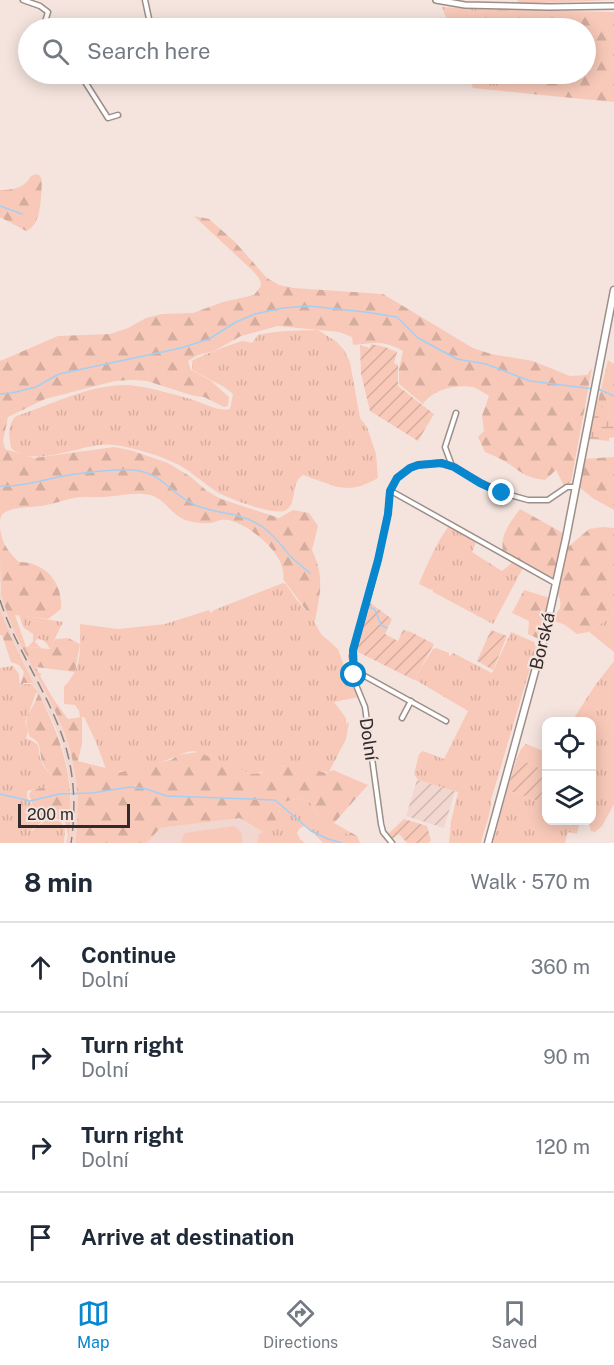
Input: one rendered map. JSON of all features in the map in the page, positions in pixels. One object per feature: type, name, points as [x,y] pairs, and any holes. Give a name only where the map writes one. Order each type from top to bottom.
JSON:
[{"type":"main road","name":"Borská","points":[[488,843],[530,695],[576,487],[614,290]]},
{"type":"street","points":[[23,0],[40,6],[48,12],[46,18]]},
{"type":"street","points":[[146,0],[150,18]]},
{"type":"street","points":[[436,0],[486,6],[614,6]]},
{"type":"street","points":[[86,84],[108,118],[117,115]]},
{"type":"street","points":[[452,466],[445,447],[456,413]]},
{"type":"street","points":[[555,583],[390,491],[397,478],[410,468],[433,462],[452,466],[496,491],[528,500],[548,500],[567,487],[576,487]]},
{"type":"street","name":"Dolní","points":[[390,491],[388,514],[378,560],[353,650],[354,675],[365,707],[381,824],[383,832],[392,843]]},
{"type":"street","points":[[354,675],[361,674],[446,721]]},
{"type":"street","points":[[402,718],[411,702]]},
{"type":"shaded area","points":[[0,589],[17,635],[61,723],[68,744],[75,769],[77,791],[78,813],[75,843],[68,843],[71,792],[62,745],[6,626],[0,609]]},
{"type":"shaded area","points":[[417,780],[455,791],[444,828],[406,816]]},
{"type":"shaded area","points":[[240,818],[263,832],[259,834],[257,843],[147,843],[159,828]]},
{"type":"green space","points":[[518,0],[614,0],[516,4]]},
{"type":"green space","points":[[442,7],[478,9],[483,18],[446,18]]},
{"type":"green space","points":[[478,9],[614,12],[614,102],[531,94],[524,84],[596,84],[596,18],[483,18]]},
{"type":"green space","points":[[471,84],[528,84],[531,94],[473,88]]},
{"type":"green space","points":[[37,174],[42,180],[40,209],[35,223],[26,231],[0,217],[0,190],[18,188],[31,176]]},
{"type":"green space","points":[[194,216],[209,219],[235,242],[267,278],[279,285],[383,294],[473,348],[491,354],[533,361],[570,376],[587,375],[592,368],[571,482],[564,486],[556,470],[545,480],[533,478],[485,452],[478,437],[484,431],[482,416],[489,396],[478,389],[465,386],[451,387],[432,395],[423,404],[399,384],[399,369],[403,351],[384,344],[353,345],[352,337],[339,332],[278,326],[241,336],[214,351],[198,355],[188,361],[191,370],[210,380],[229,397],[228,406],[224,407],[204,397],[147,381],[115,381],[45,399],[8,417],[3,441],[5,449],[34,458],[114,447],[130,450],[168,463],[221,499],[279,518],[293,510],[309,513],[318,526],[312,550],[320,577],[320,594],[315,622],[283,579],[283,570],[273,551],[256,534],[237,523],[226,520],[207,523],[186,520],[155,497],[138,494],[84,497],[46,505],[16,508],[2,514],[0,520],[0,361],[58,336],[110,334],[128,328],[146,318],[162,314],[193,313],[223,302],[254,295],[261,286],[254,272]]},
{"type":"green space","points":[[318,330],[337,342],[350,362],[360,418],[367,427],[376,454],[378,478],[361,486],[341,487],[303,475],[297,483],[290,507],[286,510],[272,511],[222,495],[179,465],[130,448],[103,445],[33,457],[11,448],[10,427],[16,416],[99,388],[127,385],[142,387],[195,400],[215,408],[230,409],[233,394],[192,370],[192,361],[239,342],[252,343],[258,335],[280,331]]},
{"type":"green space","points":[[371,344],[397,352],[394,363],[398,365],[398,386],[434,414],[418,441],[370,411],[361,374],[360,345],[370,348]]},
{"type":"green space","points":[[608,360],[614,364],[614,437],[589,439]]},
{"type":"green space","points":[[597,400],[606,411],[614,411],[614,437],[609,438],[609,441],[589,439]]},
{"type":"green space","points":[[614,457],[614,510],[579,487],[583,459]]},
{"type":"green space","points":[[520,509],[563,533],[553,578],[503,552],[504,534]]},
{"type":"green space","points":[[450,526],[477,540],[472,552],[502,571],[513,562],[523,568],[493,624],[433,592],[432,588],[431,590],[419,584],[436,547]]},
{"type":"green space","points":[[0,528],[4,543],[15,558],[19,562],[37,566],[51,575],[61,599],[61,609],[48,619],[15,615],[26,647],[50,649],[55,639],[68,638],[80,644],[75,672],[36,667],[42,674],[40,676],[54,700],[68,719],[82,717],[82,744],[78,761],[121,772],[171,760],[178,755],[198,752],[251,774],[286,766],[302,766],[326,773],[333,770],[368,785],[334,823],[357,836],[360,843],[355,843],[353,836],[328,824],[318,815],[311,803],[301,798],[283,802],[273,826],[263,832],[240,818],[160,828],[147,843],[75,843],[78,812],[74,766],[60,722],[6,610],[1,593]]},
{"type":"green space","points":[[614,528],[614,614],[589,632],[577,634],[565,625],[552,620],[551,617],[558,612],[560,606],[557,592],[567,548],[589,529]]},
{"type":"green space","points":[[283,583],[311,616],[321,634],[338,649],[343,663],[341,674],[353,682],[359,697],[334,702],[346,718],[346,724],[349,722],[346,739],[329,772],[289,766],[251,774],[194,751],[145,768],[120,771],[106,769],[84,717],[80,717],[75,705],[64,704],[64,687],[75,672],[79,657],[80,624],[118,629],[165,624],[209,610],[211,613]]},
{"type":"green space","points":[[524,590],[550,598],[541,640],[528,634],[529,621],[512,613]]},
{"type":"green space","points":[[369,602],[392,619],[385,634],[398,641],[403,630],[434,644],[414,680],[356,651]]},
{"type":"green space","points":[[0,609],[52,721],[62,748],[71,808],[68,843],[66,843],[68,836],[65,822],[61,820],[47,820],[32,830],[27,829],[34,813],[29,794],[32,790],[53,785],[54,779],[43,763],[38,743],[30,737],[28,732],[26,720],[36,701],[37,692],[32,683],[24,683],[20,686],[24,672],[19,665],[11,662],[2,635],[0,635]]},
{"type":"green space","points":[[614,614],[614,652],[589,632]]},
{"type":"green space","points":[[19,615],[63,622],[50,649],[40,639],[35,642],[41,648],[28,647],[33,641],[33,634],[24,628]]},
{"type":"green space","points":[[491,630],[507,636],[493,670],[477,661]]},
{"type":"green space","points":[[511,632],[534,642],[536,648],[491,800],[489,817],[481,843],[449,843],[451,821],[458,792],[418,780],[414,774],[419,754],[423,751],[444,759],[468,711],[414,679],[433,649],[436,648],[449,653],[449,657],[453,653],[492,673]]},
{"type":"green space","points":[[614,661],[614,804],[602,826],[595,832],[591,831],[589,825],[596,825],[596,717],[575,717]]},
{"type":"green space","points":[[13,666],[19,674],[20,687],[24,684],[32,684],[37,691],[25,722],[28,731],[26,738],[38,745],[43,765],[55,779],[53,785],[27,791],[27,797],[35,810],[27,828],[32,831],[45,821],[60,821],[65,828],[64,843],[0,843],[0,668]]},
{"type":"green space","points":[[526,744],[542,750],[542,769],[517,758]]},
{"type":"green space","points":[[517,758],[542,769],[542,793],[538,801],[507,790]]},
{"type":"green space","points":[[507,790],[538,801],[542,793],[542,825],[579,825],[577,834],[568,832],[565,843],[493,843]]},
{"type":"green space","points":[[301,798],[311,803],[322,820],[353,836],[355,843],[323,843],[305,826],[297,833],[305,843],[257,843],[259,834],[274,820],[282,802]]},
{"type":"green space","points":[[404,819],[427,826],[431,841],[407,843],[399,834],[392,839],[388,834]]},
{"type":"green space","points":[[235,826],[242,834],[242,843],[181,843],[184,833]]},
{"type":"waterway","points":[[0,206],[22,214]]},
{"type":"waterway","points":[[0,394],[36,387],[59,374],[181,348],[209,339],[236,322],[255,314],[283,308],[309,306],[397,317],[418,338],[457,359],[486,364],[530,381],[594,389]]},
{"type":"waterway","points":[[598,389],[614,396]]},
{"type":"waterway","points":[[0,486],[22,485],[96,472],[118,470],[145,472],[195,505],[238,516],[255,523],[268,531],[292,558],[310,573]]},
{"type":"waterway","points":[[368,606],[375,610],[381,625],[387,628]]},
{"type":"waterway","points":[[0,794],[30,801],[59,794],[92,793],[130,787],[146,789],[167,796],[275,800],[311,831],[342,843]]},
{"type":"railway","points":[[0,600],[51,709],[68,754],[74,798],[71,843]]},
{"type":"route","points":[[354,675],[353,650],[378,560],[390,504],[390,491],[397,478],[418,465],[442,463],[502,493]]}]
